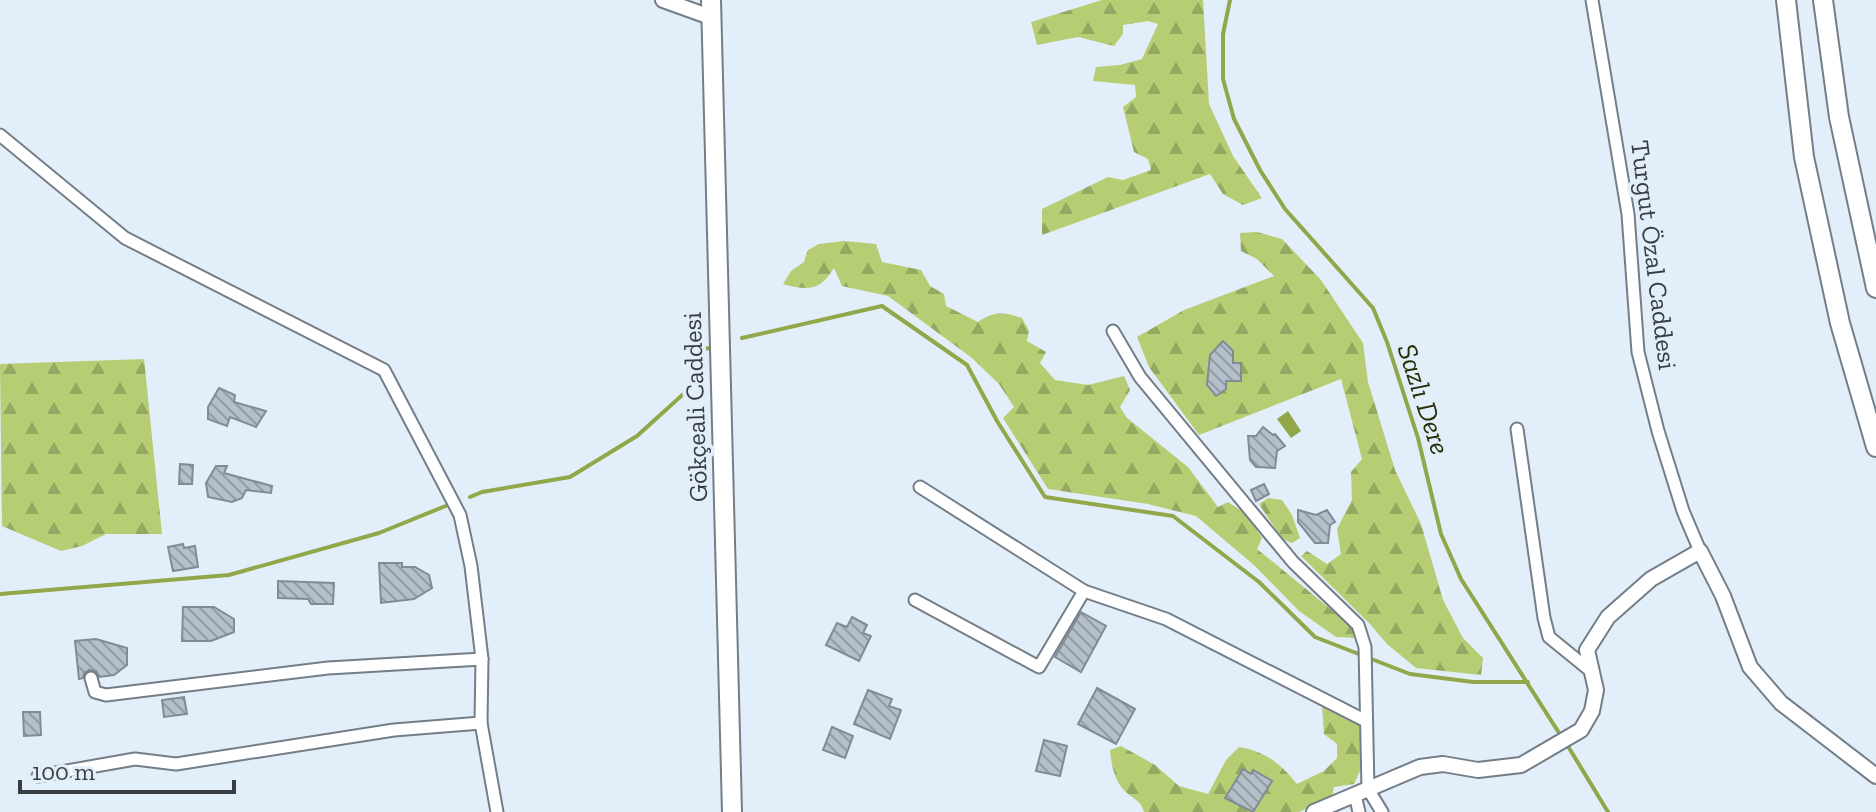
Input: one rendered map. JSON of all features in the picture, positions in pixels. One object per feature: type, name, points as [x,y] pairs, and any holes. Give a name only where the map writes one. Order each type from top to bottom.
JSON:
[{"type":"main road","points":[[1786,0],[1804,157],[1840,323],[1876,447]]},
{"type":"main road","points":[[1823,0],[1839,117],[1876,288]]},
{"type":"main road","name":"Gökçeali Caddesi","points":[[712,9],[732,812]]},
{"type":"street","points":[[663,0],[712,9]]},
{"type":"street","name":"Turgut Özal Caddesi","points":[[1592,0],[1628,214],[1638,352],[1678,498],[1723,596],[1750,667],[1781,703],[1876,776]]},
{"type":"street","points":[[0,135],[125,238],[384,370],[460,515],[471,566],[482,659],[481,723],[497,812]]},
{"type":"street","points":[[1113,331],[1140,377],[1287,555],[1358,625],[1365,647],[1366,721],[1359,812]]},
{"type":"street","points":[[1517,429],[1549,637],[1593,673]]},
{"type":"street","points":[[920,487],[1084,591],[1166,619],[1366,721]]},
{"type":"street","points":[[1314,812],[1420,767],[1443,764],[1478,770],[1521,765],[1581,730],[1592,711],[1596,690],[1587,650],[1608,617],[1651,579],[1700,551]]},
{"type":"street","points":[[915,600],[1039,667],[1084,591]]},
{"type":"street","points":[[91,678],[95,692],[106,695],[328,668],[482,659]]},
{"type":"street","points":[[38,776],[135,759],[176,764],[394,730],[481,723]]},
{"type":"street","points":[[1362,792],[1382,812]]},
{"type":"green space","points":[[1102,0],[1203,0],[1209,104],[1233,156],[1262,198],[1243,205],[1223,194],[1210,174],[1042,235],[1042,209],[1108,177],[1123,180],[1151,170],[1148,159],[1134,152],[1123,107],[1136,97],[1135,85],[1093,81],[1096,67],[1142,59],[1158,24],[1148,21],[1123,25],[1123,34],[1114,46],[1078,37],[1037,45],[1031,22]]},
{"type":"green space","points":[[1257,232],[1282,239],[1321,280],[1363,343],[1368,382],[1395,470],[1421,524],[1443,600],[1463,638],[1483,658],[1481,675],[1416,668],[1387,644],[1301,556],[1307,551],[1327,564],[1341,554],[1337,529],[1352,500],[1351,472],[1362,459],[1341,379],[1199,435],[1149,367],[1137,337],[1184,310],[1274,276],[1257,259],[1241,251],[1240,233]]},
{"type":"green space","points":[[844,241],[876,244],[882,262],[921,270],[930,286],[944,294],[946,306],[978,322],[999,314],[1022,318],[1029,331],[1027,341],[1046,352],[1040,363],[1055,380],[1088,385],[1124,376],[1130,390],[1120,407],[1127,418],[1188,467],[1218,507],[1228,502],[1245,513],[1262,538],[1257,549],[1350,625],[1357,638],[1336,637],[1299,611],[1255,566],[1196,516],[1148,504],[1048,489],[1003,418],[1014,407],[999,384],[972,358],[888,296],[842,286],[834,268],[824,281],[813,287],[783,284],[791,271],[804,262],[808,250],[819,244]]},
{"type":"green space","points":[[144,359],[162,534],[106,534],[82,546],[61,551],[2,526],[0,364]]},
{"type":"green space","points":[[1268,498],[1282,500],[1292,515],[1300,538],[1292,543],[1282,539],[1259,504]]},
{"type":"green space","points":[[1322,705],[1352,713],[1363,731],[1360,771],[1354,784],[1334,787],[1332,797],[1299,812],[1144,812],[1138,801],[1122,788],[1115,775],[1110,750],[1121,746],[1155,765],[1179,786],[1208,794],[1226,760],[1239,747],[1272,760],[1297,784],[1324,771],[1337,758],[1337,744],[1324,734]]},
{"type":"shaded area","points":[[1288,411],[1301,431],[1291,438],[1277,419]]},
{"type":"building","points":[[1223,341],[1233,351],[1233,363],[1241,363],[1241,381],[1226,381],[1226,389],[1216,396],[1207,385],[1210,355]]},
{"type":"building","points":[[219,388],[235,395],[234,402],[266,411],[256,427],[230,417],[227,426],[208,419],[208,407]]},
{"type":"building","points":[[1263,427],[1275,434],[1285,446],[1277,451],[1275,468],[1256,467],[1250,460],[1248,436],[1256,436]]},
{"type":"building","points":[[180,464],[193,465],[192,484],[179,484]]},
{"type":"building","points":[[216,466],[227,466],[224,473],[272,486],[271,493],[246,490],[242,498],[232,502],[208,497],[206,483]]},
{"type":"building","points":[[1264,484],[1269,494],[1256,501],[1251,490]]},
{"type":"building","points":[[1298,510],[1316,515],[1327,510],[1335,522],[1330,525],[1328,543],[1315,543],[1298,522]]},
{"type":"building","points":[[183,544],[184,548],[195,546],[198,567],[173,571],[168,547]]},
{"type":"building","points":[[379,563],[402,563],[402,567],[415,567],[429,575],[432,588],[414,599],[381,603]]},
{"type":"building","points":[[278,581],[334,583],[333,604],[278,598]]},
{"type":"building","points":[[183,607],[214,607],[234,619],[234,632],[211,641],[182,641]]},
{"type":"building","points":[[1081,612],[1106,626],[1081,672],[1055,657]]},
{"type":"building","points":[[852,617],[867,625],[863,633],[871,636],[859,661],[826,645],[837,623],[847,627]]},
{"type":"building","points":[[96,639],[127,648],[127,665],[114,675],[99,677],[96,671],[89,670],[79,679],[75,641]]},
{"type":"building","points":[[1097,688],[1135,709],[1116,744],[1078,724]]},
{"type":"building","points":[[868,690],[892,699],[889,706],[901,710],[890,739],[854,724]]},
{"type":"building","points":[[184,697],[187,714],[164,717],[162,700]]},
{"type":"building","points":[[23,712],[40,712],[41,735],[24,736]]},
{"type":"building","points":[[832,727],[853,736],[845,758],[823,750]]},
{"type":"building","points":[[1044,740],[1067,746],[1060,776],[1036,771]]},
{"type":"building","points":[[1243,769],[1251,774],[1253,770],[1272,781],[1253,812],[1225,798]]},
{"type":"waterway","name":"Sazlı Dere","points":[[1230,0],[1223,34],[1223,79],[1234,119],[1260,170],[1285,209],[1373,308],[1418,438],[1441,534],[1461,579],[1561,736]]},
{"type":"waterway","points":[[742,338],[882,306],[967,365],[997,421],[1045,497],[1173,516],[1259,582],[1315,637],[1410,674],[1473,682],[1528,682]]},
{"type":"waterway","points":[[470,497],[482,492],[570,477],[637,436],[690,388],[702,350],[716,346]]},
{"type":"waterway","points":[[0,594],[229,575],[379,533],[448,505]]},
{"type":"waterway","name":"Sazlı Dere","points":[[1566,743],[1608,812]]}]
